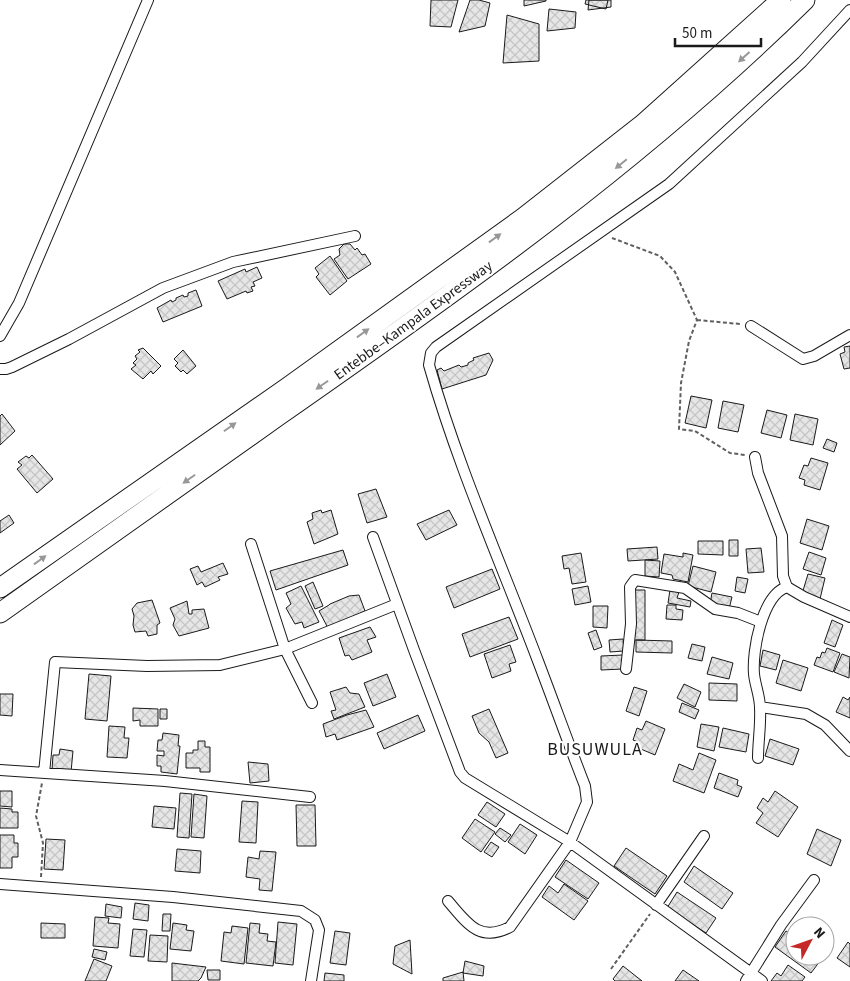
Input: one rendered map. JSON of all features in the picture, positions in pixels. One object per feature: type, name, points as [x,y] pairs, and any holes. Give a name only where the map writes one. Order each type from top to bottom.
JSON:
[{"type":"highway","name":"Entebbe–Kampala Expressway","points":[[0,588],[288,387],[523,218],[643,124],[781,0]]},
{"type":"highway","name":"Entebbe–Kampala Expressway","points":[[0,613],[410,324],[563,210],[652,139],[805,0]]},
{"type":"street","points":[[0,336],[19,303],[148,0]]},
{"type":"street","points":[[448,901],[469,925],[482,932],[497,934],[510,927],[570,842],[587,802],[585,786],[539,662],[481,519],[452,437],[429,365],[431,353],[436,347],[669,184],[802,62],[850,10]]},
{"type":"street","points":[[0,368],[12,367],[69,339],[163,288],[233,262],[355,236]]},
{"type":"street","points":[[751,326],[803,359],[814,356],[850,335]]},
{"type":"street","points":[[755,457],[758,473],[782,536],[783,576],[787,587],[804,597],[850,617]]},
{"type":"street","points":[[373,537],[460,772],[465,778],[570,842],[748,977],[762,981]]},
{"type":"street","points":[[251,544],[285,649],[312,703]]},
{"type":"street","points":[[626,669],[631,624],[630,587],[635,580],[685,588],[714,609],[738,613],[761,622]]},
{"type":"street","points":[[758,758],[760,707],[754,673],[757,639],[765,612],[778,593],[787,587]]},
{"type":"street","points":[[44,773],[55,662],[147,666],[220,665],[285,649],[397,604]]},
{"type":"street","points":[[760,707],[806,714],[825,725],[850,751]]},
{"type":"street","points":[[0,770],[166,781],[310,797]]},
{"type":"street","points":[[656,906],[704,836]]},
{"type":"street","points":[[748,977],[781,925],[814,880]]},
{"type":"street","points":[[0,884],[174,897],[301,910],[316,920],[319,930],[311,981]]},
{"type":"path","points":[[601,232],[660,256],[675,272],[697,320],[689,341],[681,383],[679,429],[694,431],[730,453],[755,457]]},
{"type":"path","points":[[697,320],[751,326]]},
{"type":"path","points":[[40,887],[44,842],[36,816],[44,773]]},
{"type":"path","points":[[611,969],[656,906]]},
{"type":"building","points":[[431,0],[458,0],[451,27],[430,26]]},
{"type":"building","points":[[470,0],[490,3],[485,26],[459,32]]},
{"type":"building","points":[[524,0],[546,0],[546,1],[524,6]]},
{"type":"building","points":[[586,0],[608,0],[606,9],[585,4]]},
{"type":"building","points":[[589,0],[611,0],[611,7],[588,10]]},
{"type":"building","points":[[549,9],[576,12],[575,28],[547,31]]},
{"type":"building","points":[[507,15],[539,24],[539,61],[503,63]]},
{"type":"building","points":[[344,244],[350,244],[355,250],[357,248],[362,255],[365,254],[371,264],[348,279],[334,259],[340,255],[339,249]]},
{"type":"building","points":[[330,256],[347,281],[330,295],[316,277],[319,274],[315,268]]},
{"type":"building","points":[[257,267],[262,278],[253,282],[255,286],[251,287],[253,291],[247,293],[246,291],[227,299],[218,281],[245,269],[246,272]]},
{"type":"building","points":[[196,290],[202,306],[163,322],[157,308],[183,295],[184,297],[188,296],[188,293]]},
{"type":"building","points":[[850,346],[850,368],[844,369],[840,354],[845,352],[844,347]]},
{"type":"building","points":[[143,348],[161,366],[153,374],[151,371],[143,379],[131,369],[136,365],[133,363],[137,359],[135,356],[140,352],[138,350]]},
{"type":"building","points":[[183,350],[196,366],[187,374],[183,370],[181,372],[175,366],[178,363],[174,359]]},
{"type":"building","points":[[489,353],[493,360],[486,375],[442,389],[437,370],[441,368],[444,371],[459,365],[461,367],[468,365],[468,363],[474,360],[473,358]]},
{"type":"building","points":[[691,396],[712,400],[706,428],[685,423]]},
{"type":"building","points":[[723,401],[744,405],[738,432],[718,428]]},
{"type":"building","points":[[767,410],[787,415],[781,438],[761,433]]},
{"type":"building","points":[[2,414],[15,431],[0,445],[0,416]]},
{"type":"building","points":[[795,414],[818,419],[813,445],[790,440]]},
{"type":"building","points":[[827,439],[837,443],[834,452],[823,448]]},
{"type":"building","points":[[32,455],[53,479],[37,493],[17,469],[22,465],[18,462],[26,456],[29,458]]},
{"type":"building","points":[[811,458],[828,463],[820,490],[804,485],[805,480],[799,478],[804,465],[808,466]]},
{"type":"building","points":[[376,489],[387,517],[367,523],[358,494]]},
{"type":"building","points":[[321,510],[322,513],[331,510],[338,534],[314,544],[307,522],[313,519],[312,513]]},
{"type":"building","points":[[449,510],[457,525],[426,540],[417,524]]},
{"type":"building","points":[[9,515],[14,523],[0,533],[0,521]]},
{"type":"building","points":[[807,519],[829,526],[822,550],[800,543]]},
{"type":"building","points":[[729,540],[738,540],[738,556],[729,556]]},
{"type":"building","points":[[698,541],[723,541],[723,555],[698,554]]},
{"type":"building","points":[[657,547],[658,559],[628,561],[627,549]]},
{"type":"building","points":[[761,548],[764,572],[748,573],[746,549]]},
{"type":"building","points":[[343,550],[348,565],[276,590],[270,571]]},
{"type":"building","points":[[809,552],[826,558],[821,575],[803,569]]},
{"type":"building","points":[[581,553],[586,582],[572,584],[569,568],[564,569],[562,556]]},
{"type":"building","points":[[683,553],[693,555],[688,582],[673,579],[672,575],[661,573],[664,554],[683,557]]},
{"type":"building","points":[[645,560],[660,561],[659,577],[645,576]]},
{"type":"building","points":[[223,563],[228,574],[218,577],[220,580],[205,587],[202,582],[197,585],[190,569],[198,566],[201,572]]},
{"type":"building","points":[[693,566],[716,572],[711,592],[688,586]]},
{"type":"building","points":[[492,569],[500,589],[454,608],[446,587]]},
{"type":"building","points":[[808,574],[825,578],[820,599],[802,594]]},
{"type":"building","points":[[737,577],[748,579],[745,593],[735,591]]},
{"type":"building","points":[[313,582],[323,606],[315,609],[305,586]]},
{"type":"building","points":[[301,586],[319,622],[304,628],[302,622],[295,624],[286,608],[291,604],[286,593]]},
{"type":"building","points":[[588,586],[591,602],[575,605],[572,589]]},
{"type":"building","points":[[634,590],[645,590],[645,640],[633,640]]},
{"type":"building","points":[[670,590],[679,592],[677,598],[691,601],[690,607],[668,603]]},
{"type":"building","points":[[712,593],[732,597],[729,609],[710,604]]},
{"type":"building","points":[[359,595],[365,611],[328,628],[319,611],[349,596]]},
{"type":"building","points":[[152,600],[160,623],[157,625],[157,634],[148,636],[146,631],[135,632],[132,609],[137,603]]},
{"type":"building","points":[[187,601],[189,614],[192,614],[192,610],[204,609],[209,628],[179,636],[173,625],[175,619],[170,608]]},
{"type":"building","points":[[667,605],[676,605],[676,609],[683,610],[682,620],[666,619]]},
{"type":"building","points":[[593,606],[608,606],[607,628],[593,627]]},
{"type":"building","points":[[509,617],[518,639],[470,657],[462,634]]},
{"type":"building","points":[[832,620],[843,625],[835,647],[824,643]]},
{"type":"building","points":[[370,627],[376,637],[367,640],[372,652],[352,660],[349,655],[345,656],[339,638]]},
{"type":"building","points":[[596,630],[602,647],[594,650],[588,633]]},
{"type":"building","points":[[623,639],[624,651],[610,652],[609,640]]},
{"type":"building","points":[[636,640],[672,641],[672,653],[636,652]]},
{"type":"building","points":[[692,644],[705,647],[702,661],[688,658]]},
{"type":"building","points":[[510,645],[516,662],[509,664],[511,671],[492,678],[484,654]]},
{"type":"building","points":[[827,648],[840,653],[833,672],[814,665],[817,657],[820,658],[822,652],[825,653]]},
{"type":"building","points":[[763,650],[780,655],[776,670],[760,666]]},
{"type":"building","points":[[842,654],[850,657],[849,678],[834,672]]},
{"type":"building","points":[[623,655],[623,669],[601,670],[601,656]]},
{"type":"building","points":[[712,657],[733,663],[729,679],[707,674]]},
{"type":"building","points":[[783,660],[808,668],[801,691],[776,683]]},
{"type":"building","points":[[89,674],[111,676],[107,721],[85,719]]},
{"type":"building","points":[[387,674],[396,697],[373,706],[364,683]]},
{"type":"building","points":[[709,683],[737,684],[737,701],[709,700]]},
{"type":"building","points":[[684,684],[701,692],[695,707],[677,698]]},
{"type":"building","points":[[346,687],[350,693],[359,694],[365,707],[334,719],[331,711],[336,710],[330,692]]},
{"type":"building","points":[[634,687],[647,691],[639,716],[626,711]]},
{"type":"building","points":[[0,694],[13,694],[12,716],[0,715]]},
{"type":"building","points":[[843,697],[848,700],[850,697],[850,718],[836,712]]},
{"type":"building","points":[[682,703],[699,710],[695,719],[679,712]]},
{"type":"building","points":[[133,708],[158,709],[158,726],[140,726],[140,720],[133,721]]},
{"type":"building","points":[[160,709],[167,709],[167,719],[160,719]]},
{"type":"building","points":[[489,709],[508,753],[496,758],[489,742],[479,733],[472,716]]},
{"type":"building","points":[[366,710],[374,727],[337,740],[335,734],[326,737],[323,724]]},
{"type":"building","points":[[418,715],[425,731],[384,749],[377,733]]},
{"type":"building","points":[[646,721],[665,729],[655,755],[636,747],[638,742],[633,740],[637,728],[642,730]]},
{"type":"building","points":[[701,724],[719,727],[714,751],[697,747]]},
{"type":"building","points":[[109,726],[125,727],[124,738],[129,738],[127,758],[107,757]]},
{"type":"building","points":[[723,728],[749,734],[746,752],[719,747]]},
{"type":"building","points":[[163,733],[179,735],[178,746],[180,746],[177,774],[161,772],[161,766],[157,766],[157,755],[164,756],[164,751],[157,751],[158,740],[162,740]]},
{"type":"building","points":[[770,739],[799,749],[793,765],[765,756]]},
{"type":"building","points":[[198,741],[205,741],[205,747],[210,747],[210,772],[200,772],[200,768],[186,768],[186,753],[193,753],[193,750],[198,750]]},
{"type":"building","points":[[60,749],[73,751],[71,772],[52,770],[53,755],[59,755]]},
{"type":"building","points":[[699,753],[716,760],[704,793],[673,781],[679,764],[693,770]]},
{"type":"building","points":[[248,762],[268,764],[269,781],[250,783]]},
{"type":"building","points":[[719,773],[738,780],[737,785],[742,787],[738,797],[714,788]]},
{"type":"building","points":[[0,791],[12,791],[12,807],[0,806]]},
{"type":"building","points":[[775,791],[798,807],[778,837],[756,823],[763,813],[757,808],[763,798],[768,802]]},
{"type":"building","points":[[180,793],[192,794],[189,838],[177,837]]},
{"type":"building","points":[[194,794],[207,796],[204,838],[191,837]]},
{"type":"building","points":[[242,801],[258,802],[256,843],[239,842]]},
{"type":"building","points":[[487,802],[505,814],[496,827],[478,815]]},
{"type":"building","points":[[296,805],[315,805],[316,846],[297,846]]},
{"type":"building","points":[[154,806],[176,808],[174,829],[152,827]]},
{"type":"building","points":[[0,808],[12,809],[12,812],[18,812],[18,828],[0,828]]},
{"type":"building","points":[[475,819],[495,832],[481,852],[462,838]]},
{"type":"building","points":[[520,824],[537,835],[525,854],[508,842]]},
{"type":"building","points":[[500,828],[511,835],[505,842],[495,834]]},
{"type":"building","points":[[817,829],[841,840],[831,866],[807,854]]},
{"type":"building","points":[[0,835],[14,835],[14,843],[18,843],[18,857],[12,857],[12,868],[0,868]]},
{"type":"building","points":[[46,839],[65,840],[63,870],[44,869]]},
{"type":"building","points":[[491,842],[499,847],[492,857],[484,852]]},
{"type":"building","points":[[626,848],[667,876],[655,894],[614,866]]},
{"type":"building","points":[[177,849],[201,851],[200,873],[175,871]]},
{"type":"building","points":[[260,851],[276,852],[272,891],[259,890],[260,879],[246,877],[248,857],[259,859]]},
{"type":"building","points":[[566,860],[599,883],[588,899],[555,877]]},
{"type":"building","points":[[694,866],[733,893],[722,909],[684,882]]},
{"type":"building","points":[[564,884],[588,901],[574,920],[542,897],[549,886],[558,893]]},
{"type":"building","points":[[677,892],[716,918],[706,933],[667,908]]},
{"type":"building","points":[[135,903],[149,905],[148,921],[133,919]]},
{"type":"building","points":[[106,904],[122,907],[121,918],[105,916]]},
{"type":"building","points":[[163,914],[171,914],[170,931],[162,931]]},
{"type":"building","points":[[95,917],[109,918],[108,923],[120,924],[118,948],[93,946]]},
{"type":"building","points":[[278,922],[297,924],[293,965],[275,963]]},
{"type":"building","points":[[41,923],[65,924],[65,938],[41,938]]},
{"type":"building","points":[[173,923],[187,925],[186,930],[194,931],[191,951],[170,949]]},
{"type":"building","points":[[250,923],[260,924],[259,933],[268,934],[267,941],[276,942],[273,966],[246,963]]},
{"type":"building","points":[[232,926],[248,928],[244,964],[221,961],[224,932],[231,933]]},
{"type":"building","points":[[133,929],[147,930],[144,957],[130,956]]},
{"type":"building","points":[[335,931],[350,933],[346,965],[330,963]]},
{"type":"building","points":[[785,932],[785,954],[775,947]]},
{"type":"building","points":[[150,935],[168,936],[167,962],[148,961]]},
{"type":"building","points":[[410,940],[412,974],[393,964],[395,946]]},
{"type":"building","points":[[848,942],[850,944],[850,967],[837,958]]},
{"type":"building","points":[[94,949],[107,952],[105,960],[92,957]]},
{"type":"building","points":[[94,959],[112,966],[106,981],[85,981]]},
{"type":"building","points":[[465,961],[484,966],[483,976],[463,973]]},
{"type":"building","points":[[172,963],[206,967],[198,981],[172,981]]},
{"type":"building","points":[[623,966],[642,981],[615,981],[613,979]]},
{"type":"building","points":[[787,966],[789,966],[805,977],[802,981],[771,981],[777,973],[781,976]]},
{"type":"building","points":[[801,966],[816,966],[811,973]]},
{"type":"building","points":[[207,970],[220,970],[220,980],[208,980]]},
{"type":"building","points":[[683,970],[699,981],[675,981]]},
{"type":"building","points":[[463,972],[464,981],[443,981],[443,978]]},
{"type":"building","points":[[325,973],[344,975],[344,981],[324,981]]},
{"type":"district","name":"BUSUWULA","points":[[595,749]]}]
